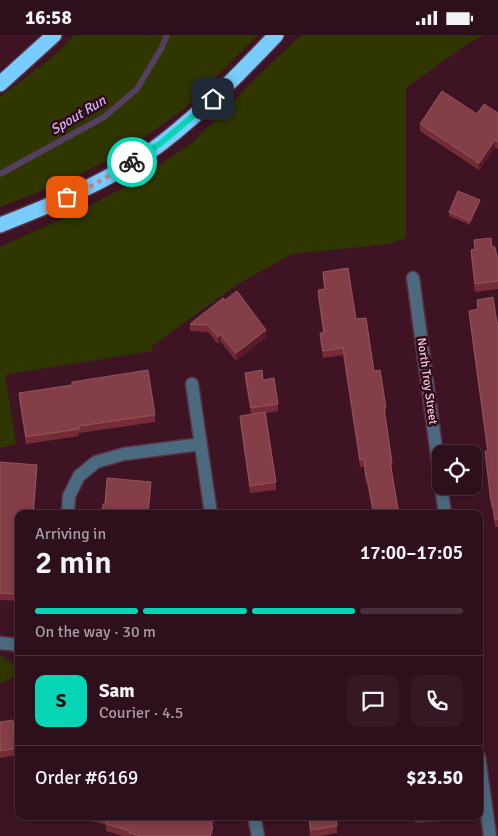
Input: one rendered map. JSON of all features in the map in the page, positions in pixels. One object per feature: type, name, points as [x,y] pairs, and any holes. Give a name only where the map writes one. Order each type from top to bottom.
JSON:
[{"type":"highway","points":[[0,84],[54,35]]},
{"type":"highway","points":[[0,225],[93,185],[161,143],[224,89],[276,35]]},
{"type":"street","name":"North Troy Street","points":[[413,278],[435,445]]},
{"type":"street","points":[[192,384],[210,510]]},
{"type":"street","points":[[68,510],[68,496],[79,476],[96,462],[124,454],[201,444]]},
{"type":"street","name":"North Troy Street","points":[[442,495],[444,510]]},
{"type":"street","points":[[0,643],[15,645]]},
{"type":"street","points":[[483,786],[490,836]]},
{"type":"street","points":[[255,820],[258,836]]},
{"type":"green space","points":[[74,35],[258,35],[184,109],[143,138],[106,161],[62,183],[0,207],[0,97],[55,55]]},
{"type":"green space","points":[[301,35],[484,35],[469,43],[406,88],[406,238],[389,244],[292,254],[238,284],[152,346],[152,351],[5,375],[16,444],[0,448],[0,247],[73,214],[133,183],[192,143]]},
{"type":"green space","points":[[0,656],[2,656],[15,666],[15,676],[0,684]]},
{"type":"building","points":[[442,91],[477,114],[484,104],[498,113],[498,142],[495,140],[479,163],[420,124]]},
{"type":"building","points":[[458,191],[480,200],[470,221],[449,212]]},
{"type":"building","points":[[491,238],[492,247],[495,247],[498,257],[498,281],[475,284],[471,250],[475,249],[474,240]]},
{"type":"building","points":[[348,268],[356,319],[366,318],[374,371],[380,370],[386,407],[384,407],[392,463],[390,463],[398,510],[373,510],[364,459],[360,460],[343,348],[323,351],[320,333],[324,333],[318,290],[325,289],[323,272]]},
{"type":"building","points":[[237,291],[266,330],[236,353],[221,335],[218,337],[208,325],[190,324],[223,298],[225,300]]},
{"type":"building","points":[[493,297],[498,323],[498,519],[495,520],[485,451],[488,451],[469,311],[478,309],[477,300]]},
{"type":"building","points":[[148,370],[155,415],[79,426],[79,429],[26,437],[19,393],[72,385],[72,382]]},
{"type":"building","points":[[262,370],[263,380],[274,378],[278,404],[251,408],[245,373]]},
{"type":"building","points":[[265,412],[276,482],[250,486],[240,416]]},
{"type":"building","points":[[0,462],[37,465],[33,510],[15,510],[15,594],[0,593]]},
{"type":"building","points":[[107,478],[151,482],[148,510],[102,510],[103,504],[105,504]]},
{"type":"building","points":[[13,720],[15,749],[0,751],[0,722]]},
{"type":"building","points":[[107,820],[212,820],[211,825],[213,826],[210,836],[141,836],[106,824]]},
{"type":"building","points":[[310,820],[336,820],[337,826],[311,830]]},
{"type":"waterway","name":"Spout Run","points":[[0,174],[104,117],[137,89],[167,35]]},
{"type":"way so far","points":[[67,197],[93,185],[132,162]]},
{"type":"route","points":[[132,162],[182,127],[213,99]]}]
